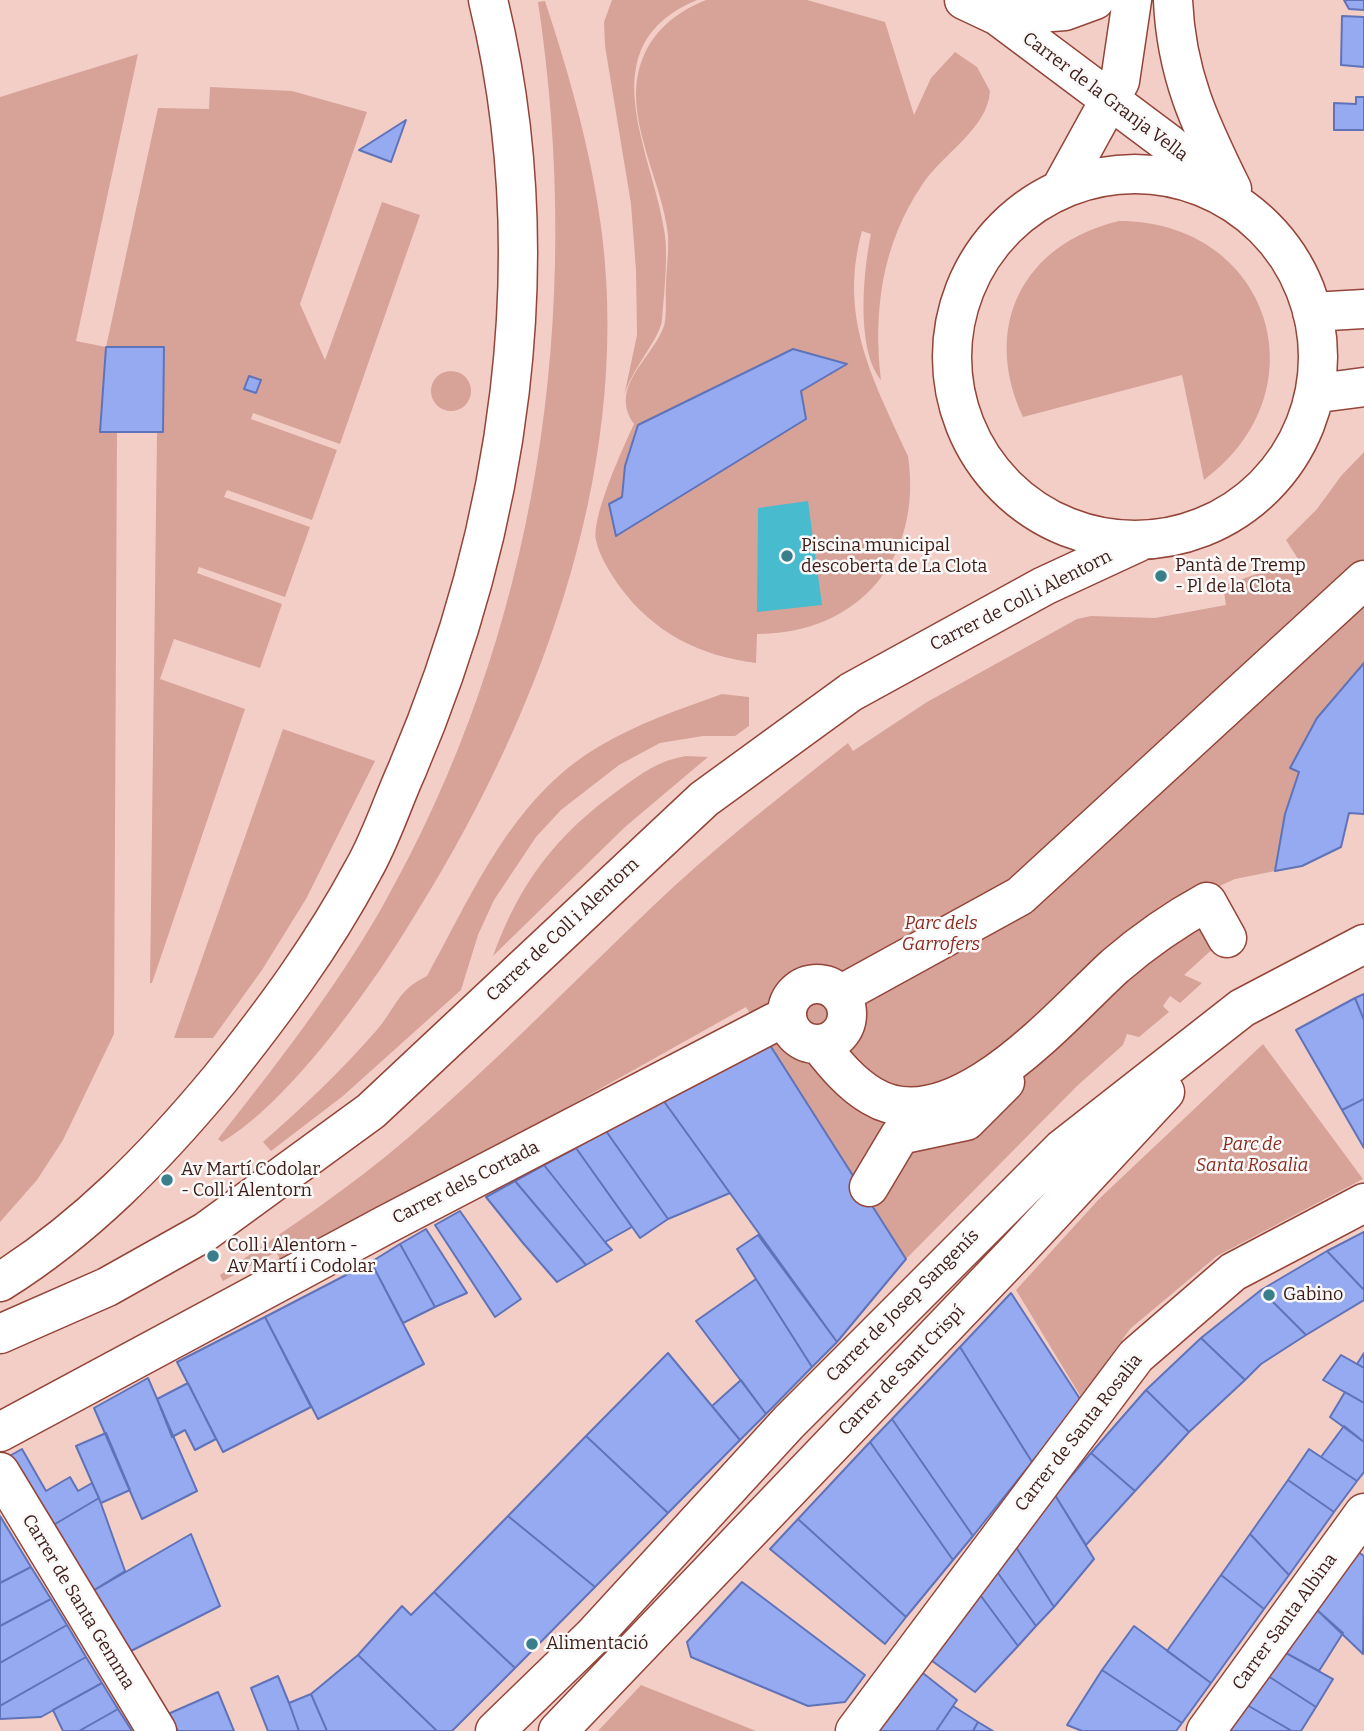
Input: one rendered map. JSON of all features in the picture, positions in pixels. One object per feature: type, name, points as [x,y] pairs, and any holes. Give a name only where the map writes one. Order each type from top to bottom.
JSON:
[{"type":"street","points":[[0,1282],[68,1235],[157,1152],[276,1010],[364,869],[429,718],[477,568],[509,414],[519,295],[516,178],[488,0]]},
{"type":"street","name":"Carrer de la Granja Vella","points":[[964,0],[998,16],[1170,144],[1264,226],[1294,268],[1312,312],[1319,352],[1319,393]]},
{"type":"street","points":[[998,16],[1065,11],[1094,0]]},
{"type":"street","points":[[1060,190],[1120,81],[1132,0]]},
{"type":"street","points":[[1174,0],[1178,56],[1186,86],[1196,115],[1239,203]]},
{"type":"street","points":[[1239,203],[1182,180],[1152,175],[1090,181],[1060,190],[1020,215],[1000,233],[970,277],[954,328],[954,386],[972,441],[1006,487],[1028,506],[1084,532],[1139,542],[1179,535],[1204,526],[1249,500],[1286,462],[1301,439],[1319,393],[1364,387]]},
{"type":"street","points":[[1312,312],[1364,309]]},
{"type":"street","name":"Carrer de Coll i Alentorn","points":[[0,1334],[107,1287],[205,1232],[371,1111],[704,799],[851,692],[1044,586],[1139,542]]},
{"type":"street","points":[[840,995],[1020,896],[1364,580]]},
{"type":"street","points":[[819,1044],[852,1080],[873,1097],[893,1104],[914,1106],[947,1100],[1009,1065],[1150,936],[1193,909],[1207,902],[1227,938]]},
{"type":"street","name":"Carrer de Josep Sangenís","points":[[495,1731],[592,1637],[789,1422],[984,1224],[1062,1149],[1242,1008],[1364,944]]},
{"type":"street","points":[[819,984],[834,989],[840,995],[847,1012],[846,1021],[836,1037],[819,1044],[803,1041],[787,1021],[787,1005],[803,986],[819,984]]},
{"type":"street","name":"Carrer de Sant Crispí","points":[[558,1731],[1019,1249],[1242,1008]]},
{"type":"street","name":"Carrer dels Cortada","points":[[0,1432],[387,1224],[775,1022],[787,1021]]},
{"type":"street","points":[[869,1187],[900,1135],[966,1121],[1009,1078],[1009,1065]]},
{"type":"street","name":"Carrer de Santa Rosalia","points":[[856,1731],[1136,1356],[1233,1272],[1364,1203]]},
{"type":"street","name":"Carrer de Santa Gemma","points":[[0,1472],[157,1731]]},
{"type":"street","name":"Carrer Santa Albina","points":[[1206,1731],[1364,1513]]},
{"type":"green space","points":[[612,0],[697,0],[663,20],[644,45],[635,73],[635,104],[659,203],[665,235],[666,266],[660,328],[631,379],[623,401],[637,335],[636,270],[631,204],[605,46],[604,22]]},
{"type":"green space","points":[[706,0],[807,0],[885,22],[914,115],[931,78],[955,52],[977,67],[990,91],[987,105],[973,130],[930,174],[908,207],[889,254],[878,329],[881,380],[873,367],[865,331],[864,289],[871,234],[862,231],[854,292],[857,320],[872,374],[908,456],[910,493],[905,526],[894,557],[877,583],[854,604],[826,620],[794,630],[757,634],[756,663],[716,655],[680,640],[663,629],[633,603],[620,587],[609,571],[596,540],[603,499],[634,424],[627,411],[629,385],[658,338],[665,317],[668,235],[637,113],[638,74],[647,49],[662,28]],"holes":[[[792,349],[846,364],[801,391],[806,419],[616,536],[609,504],[622,497],[625,466],[638,425]]]},
{"type":"green space","points":[[545,1],[571,87],[592,175],[602,234],[607,325],[602,417],[587,507],[564,597],[533,684],[496,769],[407,928],[348,1014],[299,1075],[247,1125],[222,1142],[218,1139],[324,998],[381,909],[435,804],[478,695],[512,583],[536,469],[550,353],[555,236],[551,119],[538,2]]},
{"type":"green space","points":[[138,54],[76,341],[106,347],[100,431],[117,432],[114,1034],[63,1140],[37,1180],[0,1222],[0,97]]},
{"type":"green space","points":[[210,87],[292,91],[367,112],[300,304],[325,360],[382,202],[420,215],[340,444],[253,413],[251,419],[337,450],[312,520],[227,490],[224,497],[310,527],[285,597],[199,567],[197,573],[282,604],[260,668],[174,639],[160,679],[245,709],[152,983],[157,432],[163,432],[164,348],[106,347],[158,108],[209,109]]},
{"type":"green space","points":[[1119,221],[1171,228],[1213,249],[1244,279],[1264,317],[1270,359],[1263,402],[1241,443],[1204,480],[1182,375],[1023,417],[1011,383],[1007,351],[1010,321],[1019,293],[1035,269],[1058,249],[1086,232]]},
{"type":"green space","points":[[451,371],[465,377],[471,391],[465,405],[451,411],[437,405],[431,391],[437,377]]},
{"type":"green space","name":"Parc dels Garrofers","points":[[1364,452],[1364,663],[1317,718],[1291,768],[1299,772],[1285,814],[1275,871],[1235,879],[1187,901],[1216,946],[1184,975],[1202,983],[1180,1003],[1170,996],[1163,1006],[1169,1012],[1139,1037],[1127,1034],[1123,1045],[1077,1086],[906,1259],[746,1007],[284,1266],[276,1252],[223,1281],[220,1275],[387,1156],[502,1052],[675,885],[848,743],[853,751],[927,702],[1077,619],[1091,616],[1155,618],[1226,605],[1223,586],[1298,559],[1286,540],[1317,509],[1341,476]]},
{"type":"green space","points":[[722,694],[749,697],[749,726],[735,736],[703,736],[660,743],[619,765],[561,810],[536,837],[494,900],[478,935],[461,990],[343,1096],[271,1151],[263,1142],[349,1060],[383,1023],[403,993],[427,976],[498,849],[541,793],[568,768],[598,747],[658,718]]},
{"type":"green space","points":[[283,729],[375,761],[306,899],[262,970],[213,1038],[174,1038]]},
{"type":"green space","points":[[686,756],[708,757],[625,827],[493,956],[515,905],[528,883],[577,824],[597,806],[652,768]]},
{"type":"green space","name":"Parc de Santa Rosalia","points":[[1263,1044],[1363,1179],[1217,1256],[1130,1329],[1081,1397],[1016,1290],[1100,1198]]},
{"type":"green space","points":[[641,1685],[756,1731],[598,1731]]},
{"type":"water","name":"Piscina municipal descoberta de La Clota","points":[[808,501],[822,605],[757,612],[758,508]]},
{"type":"building","points":[[1344,0],[1364,0],[1364,10],[1349,9]]},
{"type":"building","points":[[1342,16],[1364,17],[1364,67],[1341,65]]},
{"type":"building","points":[[1356,97],[1364,97],[1364,130],[1334,130],[1334,103],[1356,104]]},
{"type":"building","points":[[406,120],[391,162],[359,150]]},
{"type":"building","points":[[106,347],[164,347],[163,432],[100,432]]},
{"type":"building","points":[[793,349],[847,364],[801,391],[806,419],[616,536],[609,504],[622,497],[625,466],[638,425]]},
{"type":"building","points":[[249,376],[261,380],[256,393],[244,389]]},
{"type":"building","points":[[1364,663],[1364,814],[1349,813],[1341,847],[1302,866],[1275,871],[1285,814],[1299,772],[1290,768],[1317,718]]},
{"type":"building","points":[[1364,994],[1364,1020],[1355,998]]},
{"type":"building","points":[[1355,998],[1364,1020],[1364,1099],[1342,1110],[1296,1030]]},
{"type":"building","points":[[768,1042],[906,1259],[837,1342],[663,1100]]},
{"type":"building","points":[[1364,1099],[1364,1148],[1342,1110]]},
{"type":"building","points":[[663,1100],[730,1193],[668,1219],[606,1131]]},
{"type":"building","points":[[606,1131],[668,1219],[640,1238],[576,1148]]},
{"type":"building","points":[[576,1148],[632,1227],[605,1242],[544,1165]]},
{"type":"building","points":[[544,1165],[612,1250],[586,1265],[515,1181]]},
{"type":"building","points":[[515,1181],[586,1265],[557,1282],[523,1243],[486,1197]]},
{"type":"building","points":[[460,1211],[521,1299],[495,1317],[435,1225]]},
{"type":"building","points":[[426,1229],[467,1293],[435,1307],[400,1244]]},
{"type":"building","points":[[1364,1232],[1364,1290],[1327,1251]]},
{"type":"building","points":[[758,1235],[837,1342],[812,1367],[737,1249]]},
{"type":"building","points":[[400,1244],[435,1307],[403,1323],[371,1262]]},
{"type":"building","points":[[1327,1251],[1364,1290],[1364,1300],[1306,1335],[1261,1290]]},
{"type":"building","points":[[371,1262],[424,1364],[318,1419],[265,1317]]},
{"type":"building","points":[[756,1279],[812,1367],[766,1414],[696,1321]]},
{"type":"building","points":[[1261,1290],[1306,1335],[1261,1364],[1245,1380],[1201,1338]]},
{"type":"building","points":[[1011,1293],[1082,1402],[1032,1462],[960,1347]]},
{"type":"building","points":[[265,1317],[311,1407],[223,1452],[177,1362]]},
{"type":"building","points":[[1201,1338],[1245,1380],[1189,1432],[1146,1390]]},
{"type":"building","points":[[960,1347],[1032,1462],[973,1536],[892,1419]]},
{"type":"building","points":[[668,1353],[740,1440],[668,1513],[586,1436]]},
{"type":"building","points":[[1364,1353],[1364,1368],[1357,1364]]},
{"type":"building","points":[[1341,1355],[1364,1368],[1364,1403],[1323,1380]]},
{"type":"building","points":[[148,1378],[197,1491],[142,1519],[94,1408]]},
{"type":"building","points":[[741,1380],[766,1414],[740,1440],[712,1406]]},
{"type":"building","points":[[188,1383],[216,1439],[195,1450],[185,1430],[172,1437],[157,1399]]},
{"type":"building","points":[[1146,1390],[1189,1432],[1135,1491],[1091,1453]]},
{"type":"building","points":[[1345,1392],[1364,1403],[1364,1442],[1330,1417]]},
{"type":"building","points":[[892,1419],[973,1536],[953,1560],[870,1442]]},
{"type":"building","points":[[1344,1426],[1364,1442],[1364,1472],[1357,1481],[1321,1457]]},
{"type":"building","points":[[106,1433],[130,1490],[101,1503],[76,1446]]},
{"type":"building","points":[[586,1436],[668,1513],[595,1587],[508,1516]]},
{"type":"building","points":[[870,1442],[953,1560],[906,1617],[798,1519]]},
{"type":"building","points":[[22,1449],[46,1491],[70,1477],[78,1491],[92,1483],[99,1498],[45,1530],[4,1459]]},
{"type":"building","points":[[1309,1449],[1357,1481],[1334,1512],[1288,1480]]},
{"type":"building","points":[[1091,1453],[1135,1491],[1086,1545],[1055,1495]]},
{"type":"building","points":[[1288,1480],[1334,1512],[1289,1575],[1250,1534]]},
{"type":"building","points":[[1055,1495],[1094,1559],[1054,1607],[1014,1544]]},
{"type":"building","points":[[99,1498],[125,1571],[86,1595],[45,1530]]},
{"type":"building","points":[[0,1516],[31,1567],[0,1583]]},
{"type":"building","points":[[508,1516],[595,1587],[515,1668],[434,1592]]},
{"type":"building","points":[[798,1519],[906,1617],[885,1644],[770,1549]]},
{"type":"building","points":[[191,1534],[220,1606],[125,1654],[86,1595]]},
{"type":"building","points":[[1250,1534],[1289,1575],[1264,1609],[1221,1575]]},
{"type":"building","points":[[1014,1544],[1054,1607],[1036,1626],[995,1569]]},
{"type":"building","points":[[1358,1552],[1364,1556],[1363,1654],[1316,1609]]},
{"type":"building","points":[[31,1567],[51,1599],[0,1626],[0,1583]]},
{"type":"building","points":[[995,1569],[1036,1626],[1018,1646],[978,1592]]},
{"type":"building","points":[[1221,1575],[1264,1609],[1211,1683],[1167,1651]]},
{"type":"building","points":[[742,1582],[865,1675],[845,1702],[808,1706],[691,1657],[687,1642]]},
{"type":"building","points":[[434,1592],[515,1668],[452,1731],[437,1731],[358,1655],[402,1606],[411,1615]]},
{"type":"building","points":[[978,1592],[1018,1646],[975,1692],[928,1658]]},
{"type":"building","points":[[51,1599],[67,1625],[0,1663],[0,1626]]},
{"type":"building","points":[[1316,1609],[1343,1633],[1319,1671],[1286,1653]]},
{"type":"building","points":[[67,1625],[86,1657],[0,1706],[0,1663]]},
{"type":"building","points":[[1134,1626],[1211,1683],[1182,1723],[1102,1670]]},
{"type":"building","points":[[1286,1653],[1333,1679],[1316,1707],[1268,1676]]},
{"type":"building","points":[[358,1655],[437,1731],[327,1731],[311,1694]]},
{"type":"building","points":[[86,1657],[102,1683],[41,1717],[0,1719],[0,1706]]},
{"type":"building","points":[[919,1670],[957,1700],[936,1731],[875,1731]]},
{"type":"building","points":[[1102,1670],[1182,1723],[1176,1731],[1082,1731],[1067,1725]]},
{"type":"building","points":[[278,1676],[299,1731],[268,1731],[251,1688]]},
{"type":"building","points":[[1268,1676],[1316,1707],[1301,1731],[1292,1731],[1247,1705]]},
{"type":"building","points":[[102,1683],[118,1709],[79,1731],[63,1731],[53,1710]]},
{"type":"building","points":[[218,1692],[234,1731],[178,1731],[168,1714]]},
{"type":"building","points":[[311,1694],[327,1731],[299,1731],[289,1703]]},
{"type":"building","points":[[1247,1705],[1292,1731],[1229,1731]]},
{"type":"building","points":[[953,1706],[978,1722],[973,1731],[936,1731]]},
{"type":"building","points":[[118,1709],[132,1731],[79,1731]]},
{"type":"building","points":[[978,1722],[993,1731],[973,1731]]},
{"type":"place","name":"Piscina municipal descoberta de La Clota","points":[[787,556]]},
{"type":"place","name":"Pantà de Tremp - Pl de la Clota","points":[[1161,576]]},
{"type":"place","name":"Av Martí Codolar - Coll i Alentorn","points":[[167,1180]]},
{"type":"place","name":"Coll i Alentorn - Av Martí i Codolar","points":[[213,1256]]},
{"type":"place","name":"Gabino","points":[[1269,1295]]},
{"type":"place","name":"Alimentació","points":[[532,1644]]}]
